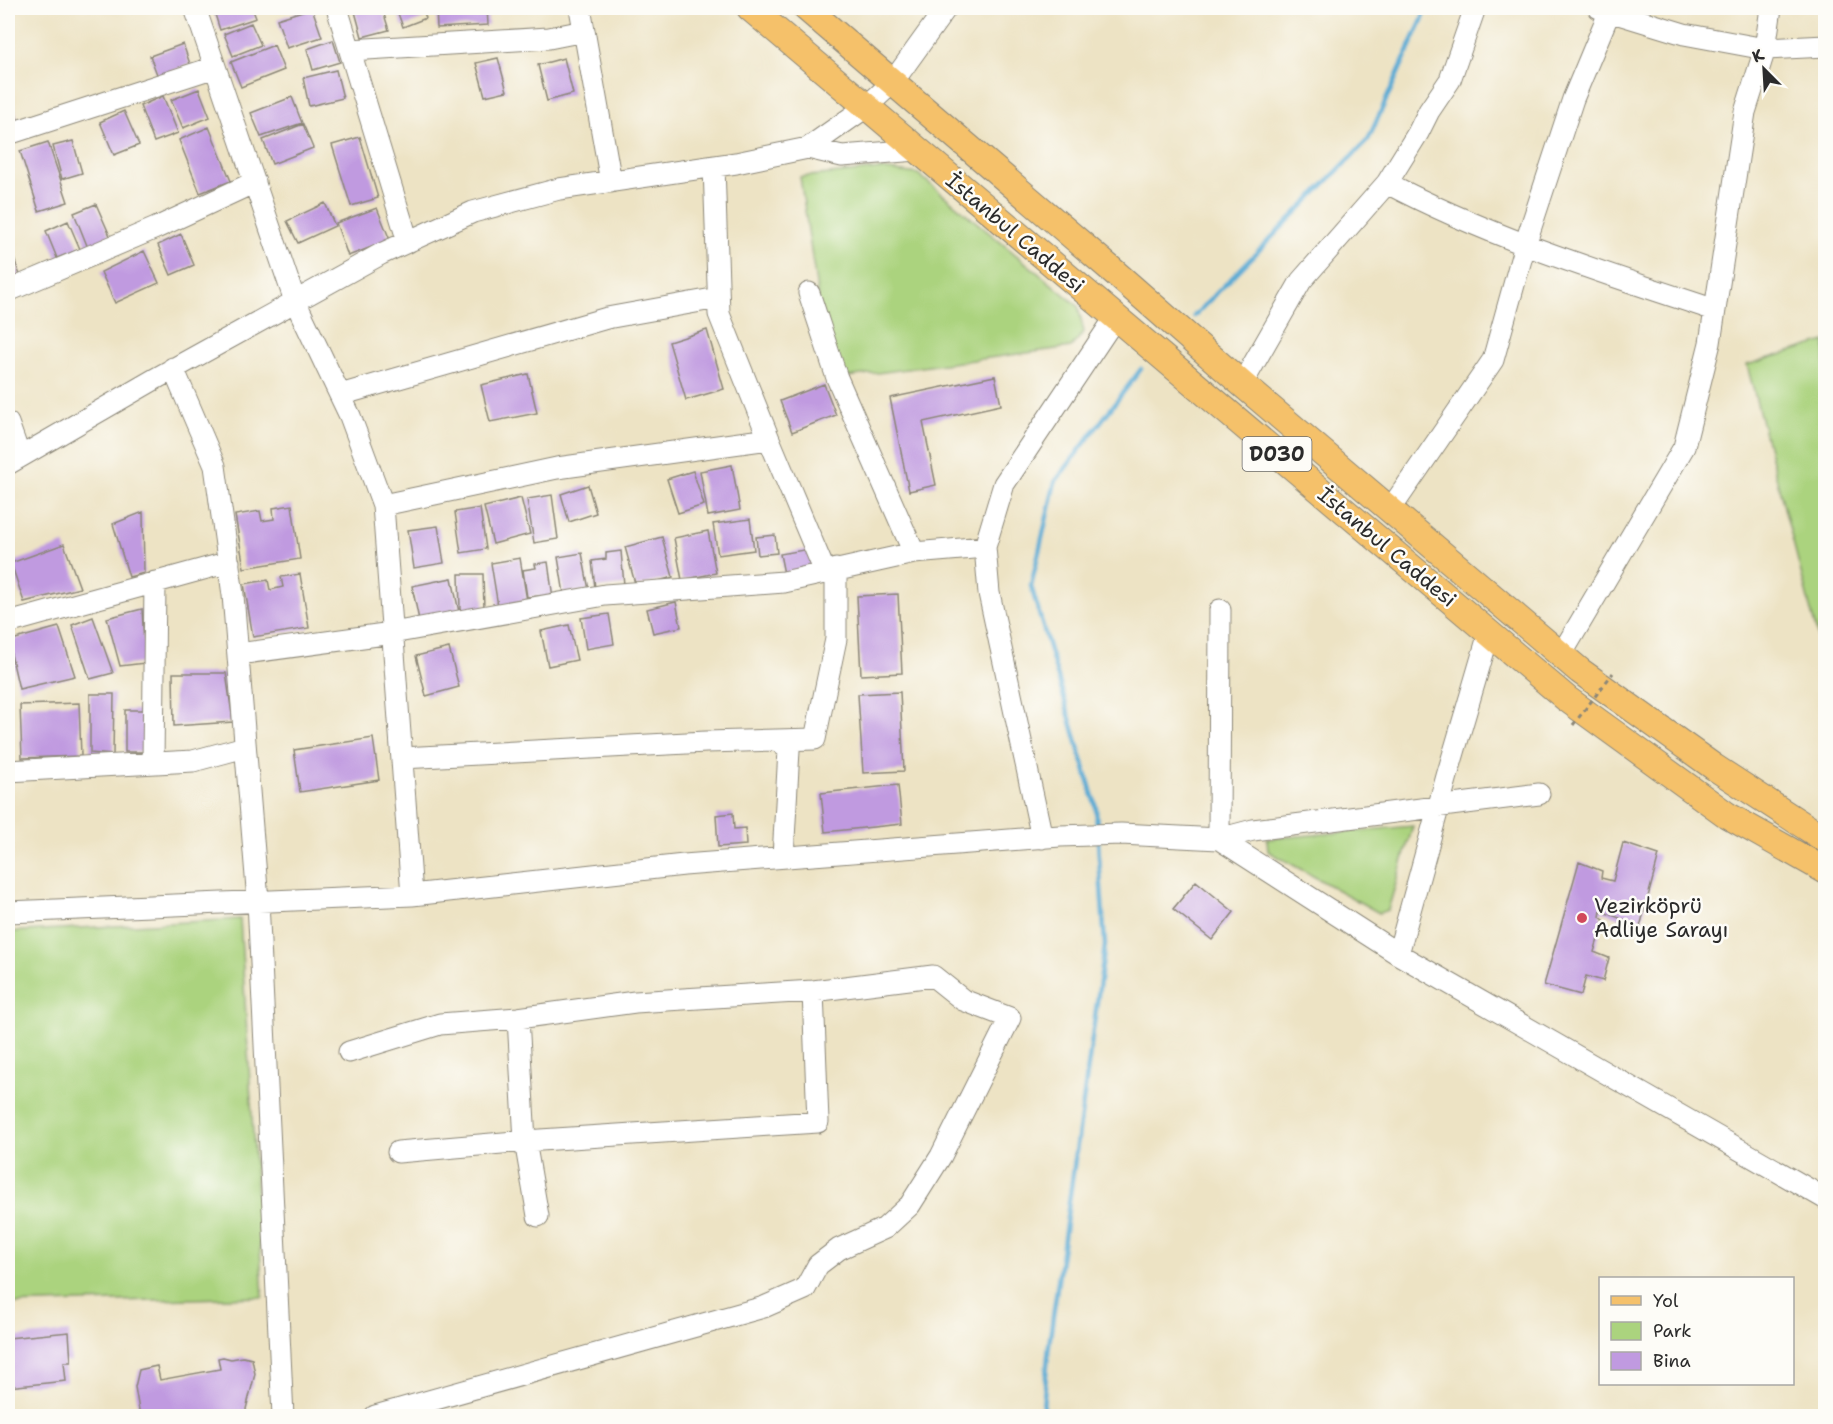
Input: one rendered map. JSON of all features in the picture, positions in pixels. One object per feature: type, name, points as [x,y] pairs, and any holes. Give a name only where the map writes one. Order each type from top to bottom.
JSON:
[{"type":"main road","name":"İstanbul Caddesi","points":[[750,8],[1567,699],[1727,815],[1826,872]]},
{"type":"main road","name":"İstanbul Caddesi","points":[[806,8],[1242,384],[1580,671],[1714,767],[1826,840]]},
{"type":"street","points":[[195,8],[295,301],[350,416],[383,505],[412,895]]},
{"type":"street","points":[[337,8],[408,242]]},
{"type":"street","points":[[580,8],[611,182]]},
{"type":"street","points":[[808,148],[866,107],[892,83],[946,8]]},
{"type":"street","points":[[1242,384],[1301,281],[1387,183],[1418,133],[1429,111],[1450,80],[1475,8]]},
{"type":"street","points":[[1561,655],[1684,447],[1710,343],[1745,112],[1765,49],[1771,8]]},
{"type":"street","points":[[1390,510],[1493,360],[1525,245],[1573,99],[1607,9],[1683,34],[1765,49],[1826,46]]},
{"type":"street","points":[[350,50],[549,38],[584,31]]},
{"type":"street","points":[[8,134],[215,67]]},
{"type":"street","points":[[8,423],[14,460],[174,368],[381,254],[473,212],[559,189],[714,166],[808,148],[842,156],[917,150]]},
{"type":"street","points":[[402,758],[706,742],[815,739],[836,639],[830,570],[769,440],[719,314],[714,166]]},
{"type":"street","points":[[8,291],[156,228],[255,182]]},
{"type":"street","points":[[1387,183],[1425,203],[1525,245],[1715,310]]},
{"type":"street","points":[[809,292],[837,378],[914,553]]},
{"type":"street","points":[[340,395],[607,318],[718,298]]},
{"type":"street","points":[[1051,837],[989,593],[985,547],[1004,484],[1115,318]]},
{"type":"street","points":[[174,368],[215,466],[229,562],[258,901],[283,1416]]},
{"type":"street","points":[[383,505],[557,468],[769,440]]},
{"type":"street","points":[[238,654],[392,633],[605,595],[784,582],[914,553],[985,547]]},
{"type":"street","points":[[8,623],[229,562]]},
{"type":"street","points":[[153,763],[155,582]]},
{"type":"street","points":[[1219,839],[1220,610]]},
{"type":"street","points":[[1398,954],[1489,633]]},
{"type":"street","points":[[777,740],[789,750],[783,857]]},
{"type":"street","points":[[8,771],[193,761],[245,747]]},
{"type":"street","points":[[8,912],[412,895],[684,865],[1051,837],[1121,834],[1219,839],[1253,830],[1539,794]]},
{"type":"street","points":[[1219,839],[1398,954],[1826,1199]]},
{"type":"street","points":[[349,1052],[440,1024],[518,1018],[635,1002],[813,990],[933,976],[963,1000],[1010,1018],[941,1156],[910,1205],[885,1228],[839,1249],[818,1265],[805,1289],[764,1307],[375,1416]]},
{"type":"street","points":[[398,1152],[818,1122],[813,990]]},
{"type":"street","points":[[518,1018],[525,1142],[538,1216]]},
{"type":"path","points":[[1573,725],[1613,673]]},
{"type":"green space","points":[[880,169],[918,174],[1078,306],[1084,332],[1071,347],[840,378],[819,304],[800,177]]},
{"type":"green space","points":[[1825,341],[1826,636],[1818,638],[1747,365]]},
{"type":"green space","points":[[1413,826],[1388,910],[1379,913],[1268,851],[1267,839]]},
{"type":"green space","points":[[240,919],[263,1297],[8,1304],[8,932]]},
{"type":"building","points":[[213,8],[252,8],[256,18],[220,30]]},
{"type":"building","points":[[312,8],[322,37],[287,48],[277,19]]},
{"type":"building","points":[[354,8],[382,8],[389,30],[362,37]]},
{"type":"building","points":[[396,8],[422,8],[426,18],[403,27]]},
{"type":"building","points":[[436,8],[487,8],[488,25],[437,28]]},
{"type":"building","points":[[251,23],[261,45],[233,56],[224,34]]},
{"type":"building","points":[[333,40],[340,62],[313,70],[307,49]]},
{"type":"building","points":[[183,44],[190,64],[158,77],[150,56]]},
{"type":"building","points":[[274,45],[284,70],[241,87],[231,62]]},
{"type":"building","points":[[498,58],[507,91],[485,96],[476,63]]},
{"type":"building","points":[[564,58],[573,94],[547,101],[538,65]]},
{"type":"building","points":[[336,70],[343,98],[309,106],[303,78]]},
{"type":"building","points":[[8,84],[18,122],[8,125]]},
{"type":"building","points":[[199,89],[210,117],[183,128],[171,100]]},
{"type":"building","points":[[163,96],[178,133],[154,142],[140,106]]},
{"type":"building","points":[[292,97],[302,123],[261,137],[251,113]]},
{"type":"building","points":[[124,111],[139,145],[114,155],[100,122]]},
{"type":"building","points":[[303,124],[313,148],[272,164],[263,140]]},
{"type":"building","points":[[209,127],[231,181],[200,193],[179,140]]},
{"type":"building","points":[[360,137],[378,198],[351,206],[332,145]]},
{"type":"building","points":[[73,141],[82,173],[62,179],[53,146]]},
{"type":"building","points":[[48,142],[68,202],[39,211],[20,151]]},
{"type":"building","points":[[325,203],[335,226],[298,243],[287,221]]},
{"type":"building","points":[[96,204],[111,238],[88,248],[74,213]]},
{"type":"building","points":[[377,208],[390,240],[348,256],[336,223]]},
{"type":"building","points":[[68,221],[80,249],[57,258],[46,231]]},
{"type":"building","points":[[181,234],[194,265],[171,275],[158,245]]},
{"type":"building","points":[[8,242],[20,275],[8,279]]},
{"type":"building","points":[[144,251],[159,283],[115,303],[101,272]]},
{"type":"building","points":[[707,330],[724,389],[686,400],[669,342]]},
{"type":"building","points":[[528,374],[537,413],[490,422],[481,385]]},
{"type":"building","points":[[995,376],[1001,405],[923,422],[936,485],[909,491],[890,398]]},
{"type":"building","points":[[824,384],[836,415],[792,432],[780,401]]},
{"type":"building","points":[[732,465],[740,510],[708,516],[700,471]]},
{"type":"building","points":[[693,471],[704,505],[678,513],[667,479]]},
{"type":"building","points":[[588,485],[596,513],[569,522],[561,494]]},
{"type":"building","points":[[552,495],[558,539],[534,543],[527,499]]},
{"type":"building","points":[[521,498],[530,534],[493,544],[484,507]]},
{"type":"building","points":[[292,505],[300,559],[244,568],[235,515],[260,511],[262,521],[274,519],[273,508]]},
{"type":"building","points":[[480,508],[486,549],[461,553],[455,512]]},
{"type":"building","points":[[143,512],[144,573],[129,577],[113,524]]},
{"type":"building","points":[[750,519],[754,550],[718,555],[713,524]]},
{"type":"building","points":[[438,526],[444,563],[414,568],[408,530]]},
{"type":"building","points":[[708,531],[716,573],[682,580],[674,538]]},
{"type":"building","points":[[775,535],[777,553],[758,555],[756,537]]},
{"type":"building","points":[[662,537],[673,577],[636,587],[625,547]]},
{"type":"building","points":[[64,544],[80,588],[24,602],[11,563]]},
{"type":"building","points":[[809,549],[814,574],[785,579],[780,554]]},
{"type":"building","points":[[621,551],[624,585],[595,588],[592,561],[606,559],[606,553]]},
{"type":"building","points":[[582,553],[589,590],[564,594],[558,557]]},
{"type":"building","points":[[520,558],[527,601],[498,606],[491,563]]},
{"type":"building","points":[[548,562],[553,598],[539,600],[539,596],[527,597],[523,570],[536,568],[535,564]]},
{"type":"building","points":[[300,574],[309,628],[253,637],[244,584],[268,580],[270,590],[283,587],[281,577]]},
{"type":"building","points":[[459,574],[483,574],[484,609],[460,610]]},
{"type":"building","points":[[452,578],[460,617],[420,625],[412,586]]},
{"type":"building","points":[[898,594],[902,673],[861,675],[857,596]]},
{"type":"building","points":[[676,602],[681,627],[653,633],[647,609]]},
{"type":"building","points":[[142,609],[145,663],[120,666],[107,618]]},
{"type":"building","points":[[609,614],[614,644],[586,649],[581,618]]},
{"type":"building","points":[[93,617],[113,673],[90,679],[72,625]]},
{"type":"building","points":[[569,625],[577,660],[548,666],[541,631]]},
{"type":"building","points":[[59,627],[75,676],[19,689],[8,641]]},
{"type":"building","points":[[449,648],[459,687],[426,696],[416,656]]},
{"type":"building","points":[[173,673],[226,673],[233,722],[174,726]]},
{"type":"building","points":[[900,692],[904,771],[863,773],[858,694]]},
{"type":"building","points":[[90,694],[114,694],[113,755],[90,753]]},
{"type":"building","points":[[79,703],[81,756],[22,758],[20,705]]},
{"type":"building","points":[[125,710],[144,710],[144,752],[125,752]]},
{"type":"building","points":[[373,738],[379,780],[300,792],[294,750]]},
{"type":"building","points":[[898,785],[902,824],[825,832],[821,793]]},
{"type":"building","points":[[733,813],[734,829],[745,828],[746,845],[718,847],[716,815]]},
{"type":"building","name":"Vezirköprü Adliye Sarayı","points":[[1623,843],[1659,855],[1639,931],[1624,925],[1625,920],[1601,911],[1600,917],[1604,920],[1594,952],[1609,958],[1603,981],[1586,976],[1581,995],[1544,985],[1579,862],[1602,871],[1601,878],[1613,881]]},
{"type":"building","points":[[1196,881],[1234,912],[1212,940],[1173,909]]},
{"type":"building","points":[[69,1332],[71,1362],[64,1362],[66,1381],[8,1387],[8,1338]]},
{"type":"building","points":[[218,1358],[252,1359],[255,1374],[246,1409],[247,1416],[140,1416],[135,1387],[139,1370],[157,1366],[160,1380],[220,1369]]},
{"type":"waterway","points":[[1194,316],[1368,140],[1423,18],[1424,8]]},
{"type":"waterway","points":[[1097,830],[1096,807],[1031,586],[1055,482],[1141,369]]},
{"type":"waterway","points":[[1042,1416],[1049,1345],[1105,945],[1098,842]]},
{"type":"place","name":"Vezirköprü Adliye Sarayı","points":[[1582,918]]}]
